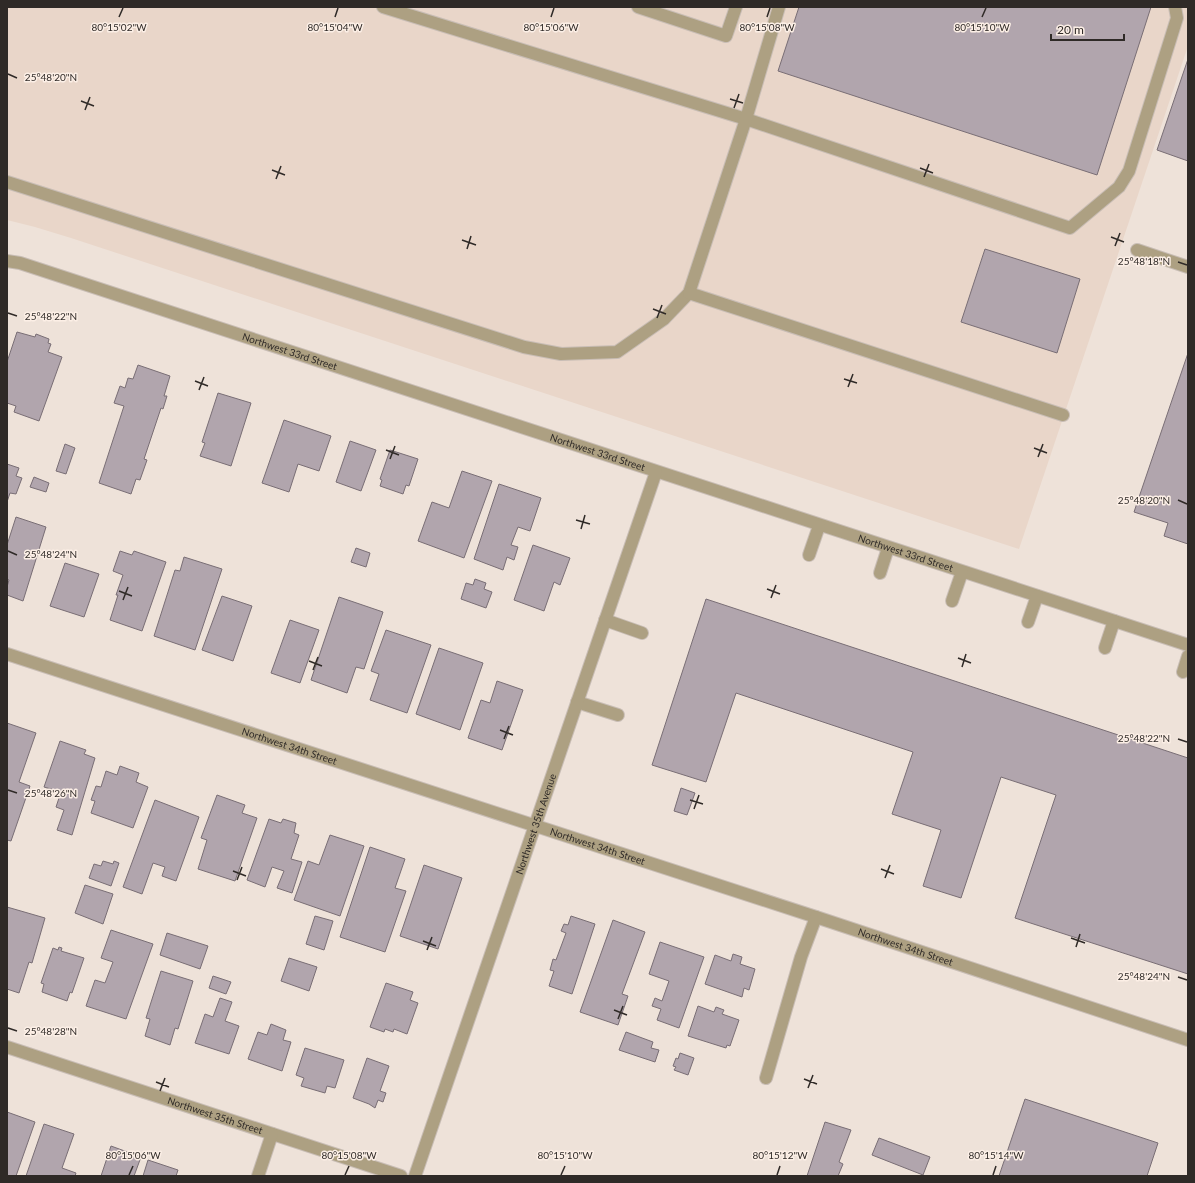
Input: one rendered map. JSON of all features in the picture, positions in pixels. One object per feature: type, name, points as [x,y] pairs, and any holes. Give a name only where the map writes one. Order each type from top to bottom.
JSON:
[{"type":"street","points":[[383,7],[746,119],[1070,228],[1119,188],[1128,171],[1177,18],[1175,7]]},
{"type":"street","points":[[638,7],[726,36],[736,7]]},
{"type":"street","points":[[7,182],[524,347],[561,354],[617,352],[664,319],[689,293],[746,119],[779,7]]},
{"type":"street","points":[[1137,250],[1188,267]]},
{"type":"street","name":"Northwest 33rd Street","points":[[7,261],[35,268],[819,526],[1188,645]]},
{"type":"street","points":[[689,293],[1063,415]]},
{"type":"street","name":"Northwest 35th Avenue","points":[[416,1176],[604,620],[656,472]]},
{"type":"street","points":[[809,555],[819,526]]},
{"type":"street","points":[[880,573],[888,548]]},
{"type":"street","points":[[952,601],[962,572]]},
{"type":"street","points":[[1028,622],[1037,596]]},
{"type":"street","points":[[604,620],[642,633]]},
{"type":"street","points":[[1105,648],[1114,621]]},
{"type":"street","name":"Northwest 34th Street","points":[[7,654],[816,917],[1188,1040]]},
{"type":"street","points":[[1183,672],[1188,656]]},
{"type":"street","points":[[577,702],[618,715]]},
{"type":"street","points":[[766,1078],[801,957],[816,917]]},
{"type":"street","name":"Northwest 35th Street","points":[[7,1047],[401,1176]]},
{"type":"street","points":[[258,1176],[272,1134]]},
{"type":"shaded area","points":[[7,7],[1188,7],[1188,46],[1019,549],[71,238],[7,220]]},
{"type":"building","points":[[799,7],[1151,7],[1097,175],[778,71]]},
{"type":"building","points":[[1188,59],[1188,161],[1157,150]]},
{"type":"building","points":[[985,249],[1080,279],[1057,353],[961,322]]},
{"type":"building","points":[[17,332],[35,337],[36,334],[49,339],[48,343],[51,344],[48,352],[62,357],[39,421],[14,412],[16,406],[7,403],[7,362]]},
{"type":"building","points":[[1188,353],[1188,544],[1164,536],[1168,523],[1134,512]]},
{"type":"building","points":[[138,365],[170,376],[164,396],[167,396],[163,409],[161,408],[144,459],[147,460],[140,480],[136,479],[131,494],[99,483],[124,406],[114,403],[120,386],[125,388],[128,378],[133,379]]},
{"type":"building","points":[[218,393],[251,403],[231,466],[200,456],[205,443],[202,442]]},
{"type":"building","points":[[284,420],[331,436],[319,471],[298,464],[289,492],[262,483]]},
{"type":"building","points":[[350,441],[376,450],[361,491],[336,482]]},
{"type":"building","points":[[65,444],[75,448],[66,474],[56,471]]},
{"type":"building","points":[[390,450],[418,459],[409,486],[406,485],[403,494],[380,486],[382,480],[380,479]]},
{"type":"building","points":[[7,464],[19,468],[16,476],[22,478],[16,494],[10,493],[7,502]]},
{"type":"building","points":[[462,471],[492,481],[464,558],[418,541],[432,502],[449,508]]},
{"type":"building","points":[[34,477],[49,483],[46,492],[30,487]]},
{"type":"building","points":[[499,484],[541,498],[530,531],[518,527],[511,545],[518,547],[514,560],[507,557],[503,570],[474,559]]},
{"type":"building","points":[[16,517],[46,527],[23,601],[7,595],[9,580],[7,579],[7,545]]},
{"type":"building","points":[[533,545],[570,558],[560,585],[554,582],[544,611],[514,600]]},
{"type":"building","points":[[356,548],[370,553],[366,567],[351,562]]},
{"type":"building","points":[[120,551],[132,555],[134,551],[166,562],[142,631],[110,620],[123,575],[113,571]]},
{"type":"building","points":[[184,557],[222,569],[195,650],[154,636],[175,570],[180,571]]},
{"type":"building","points":[[65,563],[99,574],[84,617],[50,606]]},
{"type":"building","points":[[475,579],[486,583],[484,589],[492,592],[486,608],[461,599],[466,583],[473,585]]},
{"type":"building","points":[[222,596],[252,606],[233,661],[202,650]]},
{"type":"building","points":[[339,597],[383,612],[364,669],[356,667],[347,693],[311,680]]},
{"type":"building","points":[[706,599],[1188,758],[1188,974],[1015,918],[1056,795],[1001,777],[961,898],[923,886],[941,830],[892,814],[913,752],[736,693],[706,782],[652,765]]},
{"type":"building","points":[[290,620],[319,630],[300,683],[271,673]]},
{"type":"building","points":[[386,630],[431,645],[407,713],[370,700],[379,674],[371,671]]},
{"type":"building","points":[[439,648],[483,663],[460,730],[416,714]]},
{"type":"building","points":[[497,681],[523,690],[502,750],[468,738],[481,700],[490,703]]},
{"type":"building","points":[[7,723],[36,733],[19,782],[30,786],[11,841],[7,840]]},
{"type":"building","points":[[60,741],[86,750],[84,754],[95,758],[72,835],[57,830],[64,810],[56,807],[61,792],[44,787]]},
{"type":"building","points":[[120,766],[139,773],[136,782],[148,787],[133,828],[91,813],[95,801],[91,800],[96,786],[101,787],[106,771],[117,775]]},
{"type":"building","points":[[681,788],[695,793],[687,815],[674,811]]},
{"type":"building","points":[[217,795],[245,805],[242,813],[257,818],[235,881],[198,869],[207,840],[201,838]]},
{"type":"building","points":[[155,800],[199,817],[176,881],[162,876],[165,867],[153,863],[142,894],[123,887]]},
{"type":"building","points":[[269,819],[281,823],[283,819],[296,823],[294,833],[299,835],[291,859],[302,862],[292,893],[277,888],[284,871],[272,867],[265,887],[247,880]]},
{"type":"building","points":[[330,835],[364,846],[340,916],[294,900],[308,861],[319,865]]},
{"type":"building","points":[[370,847],[405,859],[395,888],[406,891],[385,952],[340,937]]},
{"type":"building","points":[[103,861],[113,864],[114,861],[119,863],[111,886],[89,878],[94,864],[101,866]]},
{"type":"building","points":[[424,865],[462,878],[438,949],[400,936]]},
{"type":"building","points":[[85,885],[113,894],[103,924],[75,913]]},
{"type":"building","points":[[7,907],[45,918],[32,963],[29,962],[19,993],[7,989]]},
{"type":"building","points":[[315,916],[333,921],[324,950],[306,944]]},
{"type":"building","points":[[571,916],[595,924],[572,994],[549,986],[554,971],[550,970],[553,959],[556,960],[566,933],[561,931],[564,924],[568,925]]},
{"type":"building","points":[[613,920],[645,932],[622,994],[628,996],[618,1025],[580,1012]]},
{"type":"building","points":[[111,930],[153,944],[126,1019],[86,1006],[95,980],[105,983],[113,962],[101,958]]},
{"type":"building","points":[[167,933],[208,946],[200,969],[160,955]]},
{"type":"building","points":[[660,942],[704,957],[679,1028],[657,1020],[661,1009],[652,1006],[655,998],[662,1001],[669,981],[649,974]]},
{"type":"building","points":[[59,947],[62,948],[61,951],[84,958],[72,993],[70,992],[67,1001],[42,992],[44,984],[41,983],[53,948],[58,950]]},
{"type":"building","points":[[733,954],[742,957],[740,964],[755,969],[749,990],[744,988],[742,997],[705,984],[715,955],[731,961]]},
{"type":"building","points":[[289,958],[317,967],[309,991],[281,981]]},
{"type":"building","points":[[161,971],[193,981],[178,1029],[175,1028],[170,1045],[145,1036],[150,1019],[146,1018]]},
{"type":"building","points":[[213,976],[231,982],[226,994],[209,988]]},
{"type":"building","points":[[386,983],[413,992],[410,1000],[418,1003],[407,1034],[394,1029],[393,1032],[385,1029],[384,1032],[370,1027]]},
{"type":"building","points":[[220,998],[232,1002],[225,1021],[239,1026],[229,1054],[195,1043],[205,1014],[213,1017]]},
{"type":"building","points":[[698,1006],[714,1012],[716,1007],[724,1010],[722,1014],[739,1020],[730,1046],[727,1045],[726,1048],[688,1036]]},
{"type":"building","points":[[271,1024],[286,1030],[283,1040],[291,1042],[282,1071],[248,1059],[258,1032],[267,1035]]},
{"type":"building","points":[[626,1032],[653,1042],[651,1048],[659,1050],[655,1062],[619,1050]]},
{"type":"building","points":[[305,1048],[344,1060],[335,1088],[327,1086],[325,1093],[301,1086],[304,1078],[296,1075]]},
{"type":"building","points":[[680,1053],[694,1058],[688,1075],[674,1070],[676,1067],[673,1066]]},
{"type":"building","points":[[367,1058],[389,1066],[380,1091],[386,1093],[383,1102],[378,1100],[375,1108],[353,1098]]},
{"type":"building","points":[[1025,1099],[1158,1143],[1147,1176],[999,1176]]},
{"type":"building","points":[[7,1112],[35,1122],[16,1176],[7,1176]]},
{"type":"building","points":[[825,1122],[851,1130],[839,1162],[843,1164],[838,1176],[807,1176]]},
{"type":"building","points":[[44,1124],[74,1134],[62,1168],[76,1173],[75,1176],[26,1176]]},
{"type":"building","points":[[879,1138],[930,1157],[923,1175],[872,1155]]},
{"type":"building","points":[[111,1146],[141,1157],[134,1176],[101,1176]]},
{"type":"building","points":[[148,1160],[178,1170],[176,1176],[143,1176]]}]
